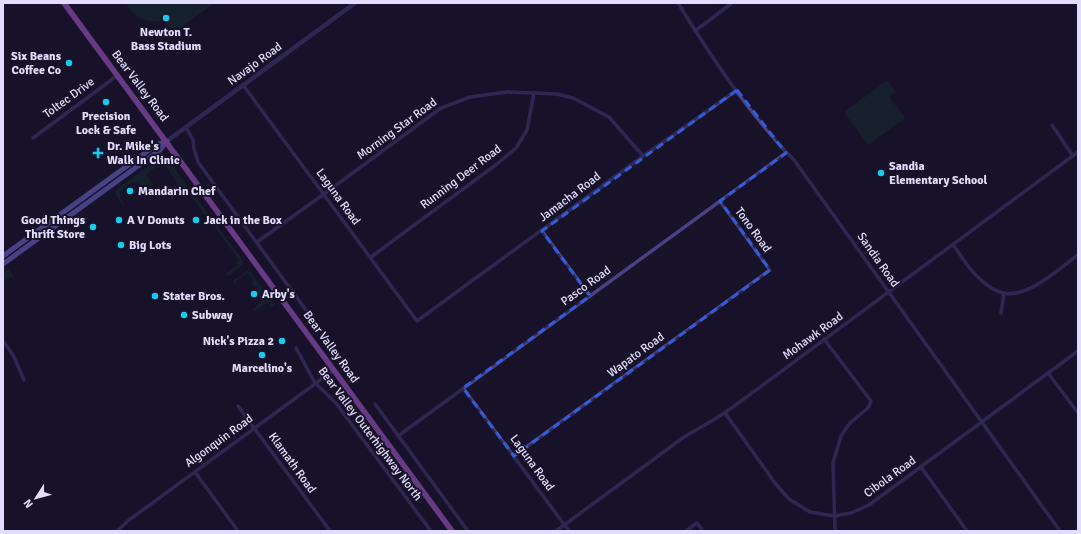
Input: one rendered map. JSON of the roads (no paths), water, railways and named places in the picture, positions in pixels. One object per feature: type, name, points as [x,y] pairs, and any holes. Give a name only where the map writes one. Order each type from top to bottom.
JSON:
[{"type":"main road","name":"Bear Valley Road","points":[[64,3],[167,141],[452,531]]},
{"type":"main road","name":"Navajo Road","points":[[3,256],[156,145],[167,141]]},
{"type":"main road","name":"Navajo Road","points":[[3,264],[160,150],[167,141]]},
{"type":"street","name":"Navajo Road","points":[[167,141],[355,3]]},
{"type":"street","name":"Sandia Road","points":[[678,3],[695,31],[771,137],[798,166],[1060,531]]},
{"type":"street","points":[[695,31],[729,4]]},
{"type":"street","name":"Toltec Drive","points":[[33,138],[118,75]]},
{"type":"street","name":"Laguna Road","points":[[243,85],[416,321]]},
{"type":"street","name":"Jamacha Road","points":[[416,321],[542,231],[643,156],[737,90]]},
{"type":"street","name":"Morning Star Road","points":[[257,242],[441,108],[470,97],[507,92],[557,94],[573,98],[609,117],[643,156]]},
{"type":"street","name":"Running Deer Road","points":[[371,258],[497,164],[516,148],[527,130],[534,93]]},
{"type":"street","points":[[1052,125],[1073,156]]},
{"type":"street","points":[[186,127],[193,140],[194,150],[198,162],[351,372]]},
{"type":"street","name":"Mohawk Road","points":[[556,531],[684,437],[725,413],[1078,152]]},
{"type":"street","name":"Pasco Road","points":[[398,436],[786,154]]},
{"type":"street","name":"Tono Road","points":[[720,201],[770,270]]},
{"type":"street","points":[[542,231],[590,296]]},
{"type":"street","points":[[954,245],[978,278],[990,288],[1004,293],[1019,292],[1037,285],[1078,254]]},
{"type":"street","name":"Wapato Road","points":[[514,456],[770,270]]},
{"type":"street","points":[[1001,313],[1004,293]]},
{"type":"street","points":[[824,339],[871,402],[868,408],[850,423],[841,436],[833,463],[835,531]]},
{"type":"street","points":[[3,341],[13,355],[24,380]]},
{"type":"street","name":"Bear Valley Outerhighway North","points":[[296,348],[316,383],[335,402],[431,531]]},
{"type":"street","name":"Cibola Road","points":[[725,413],[775,483],[789,499],[810,512],[834,516],[852,513],[869,505],[1078,351]]},
{"type":"street","name":"Algonquin Road","points":[[118,531],[129,520],[334,370]]},
{"type":"street","points":[[1048,373],[1078,412]]},
{"type":"street","name":"Laguna Road","points":[[464,388],[569,531]]},
{"type":"street","points":[[375,404],[468,531]]},
{"type":"street","name":"Klamath Road","points":[[238,406],[330,531]]},
{"type":"street","points":[[921,467],[967,531]]},
{"type":"street","points":[[195,472],[238,531]]},
{"type":"street","points":[[686,531],[697,523],[703,531]]},
{"type":"place","name":"Newton T. Bass Stadium","points":[[166,18]]},
{"type":"place","name":"Six Beans Coffee Co","points":[[69,63]]},
{"type":"place","name":"Precision Lock & Safe","points":[[106,102]]},
{"type":"place","name":"Dr. Mike's Walk In Clinic","points":[[98,153]]},
{"type":"place","name":"Sandia Elementary School","points":[[881,173]]},
{"type":"place","name":"Mandarin Chef","points":[[130,191]]},
{"type":"place","name":"A V Donuts","points":[[119,220]]},
{"type":"place","name":"Jack in the Box","points":[[196,220]]},
{"type":"place","name":"Good Things Thrift Store","points":[[93,227]]},
{"type":"place","name":"Big Lots","points":[[121,245]]},
{"type":"place","name":"Arby's","points":[[254,294]]},
{"type":"place","name":"Stater Bros.","points":[[155,296]]},
{"type":"place","name":"Subway","points":[[184,315]]},
{"type":"place","name":"Nick's Pizza 2","points":[[282,341]]},
{"type":"place","name":"Marcelino's","points":[[262,355]]}]
